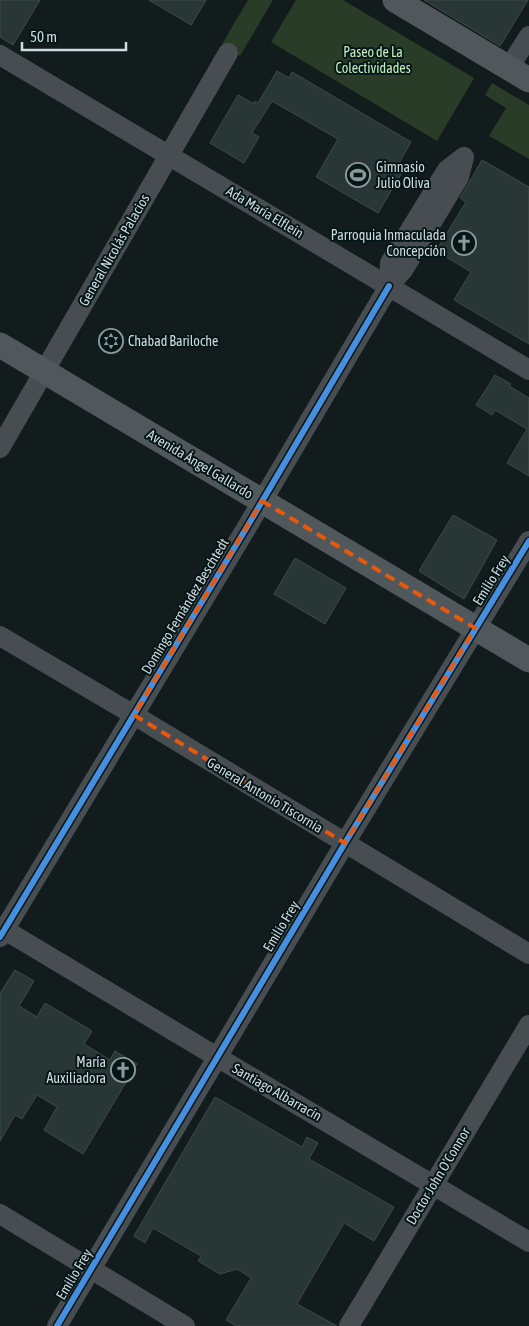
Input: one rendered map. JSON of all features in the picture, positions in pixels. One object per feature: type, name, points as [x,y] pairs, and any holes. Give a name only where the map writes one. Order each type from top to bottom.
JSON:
[{"type":"main road","points":[[395,0],[519,74]]},
{"type":"main road","name":"Avenida Ángel Gallardo","points":[[0,345],[529,660]]},
{"type":"street","points":[[519,74],[529,36]]},
{"type":"street","name":"General Nicolás Palacios","points":[[0,448],[228,52]]},
{"type":"street","name":"Ada María Elflein","points":[[0,55],[529,370]]},
{"type":"street","name":"Domingo Fernández Beschtedt","points":[[1,931],[134,715],[389,286],[403,270],[459,177],[464,157],[448,170],[390,263],[389,286]]},
{"type":"street","name":"Emilio Frey","points":[[57,1326],[345,843],[529,541]]},
{"type":"street","name":"General Antonio Tiscornia","points":[[0,636],[529,954]]},
{"type":"street","name":"Santiago Albarracín","points":[[1,931],[529,1242]]},
{"type":"street","name":"Doctor John O'Connor","points":[[348,1326],[529,1026]]},
{"type":"street","points":[[0,1214],[185,1326]]},
{"type":"highlighted area","points":[[262,501],[475,628],[345,843],[134,715]]},
{"type":"green space","points":[[248,0],[273,0],[240,56],[222,44]]},
{"type":"green space","name":"Paseo de La Colectividades","points":[[296,0],[343,0],[474,78],[437,141],[271,42]]},
{"type":"green space","points":[[492,83],[529,105],[529,159],[489,136],[506,108],[485,95]]},
{"type":"building","points":[[0,0],[40,0],[13,45],[0,37]]},
{"type":"building","points":[[149,0],[206,0],[191,25]]},
{"type":"building","points":[[424,0],[528,0],[500,46]]},
{"type":"building","points":[[277,71],[289,78],[292,72],[411,142],[395,170],[401,174],[378,213],[316,177],[338,139],[272,101],[252,133],[259,137],[244,163],[210,143],[238,95],[254,104],[255,101],[258,103]]},
{"type":"building","points":[[482,160],[529,187],[529,344],[454,300],[471,272],[436,251],[466,202],[460,198]]},
{"type":"building","name":"Chabad Bariloche","points":[[105,330],[123,341],[117,352],[99,341]]},
{"type":"building","points":[[495,375],[511,384],[509,386],[529,398],[529,476],[507,463],[527,429],[495,410],[492,415],[476,405]]},
{"type":"building","points":[[453,515],[497,540],[464,599],[419,571]]},
{"type":"building","points":[[295,558],[346,588],[325,624],[274,594]]},
{"type":"building","points":[[15,970],[34,981],[19,1006],[37,1017],[45,1003],[92,1031],[84,1044],[110,1060],[115,1051],[137,1064],[83,1154],[44,1130],[57,1107],[37,1095],[22,1119],[15,1115],[0,1141],[0,993]]},
{"type":"building","points":[[215,1097],[302,1147],[307,1137],[318,1143],[309,1159],[394,1207],[374,1241],[344,1223],[297,1304],[337,1326],[236,1326],[226,1320],[251,1278],[237,1269],[220,1274],[198,1261],[201,1256],[153,1228],[145,1243],[134,1236]]},
{"type":"cycle path","points":[[0,937],[244,532],[389,286]]},
{"type":"cycle path","points":[[57,1326],[345,843],[529,541]]},
{"type":"place","name":"Gimnasio Julio Oliva","points":[[358,175]]},
{"type":"place","name":"Parroquia Inmaculada Concepción","points":[[464,243]]},
{"type":"place","name":"Chabad Bariloche","points":[[111,341]]},
{"type":"place","name":"María Auxiliadora","points":[[123,1070]]}]
